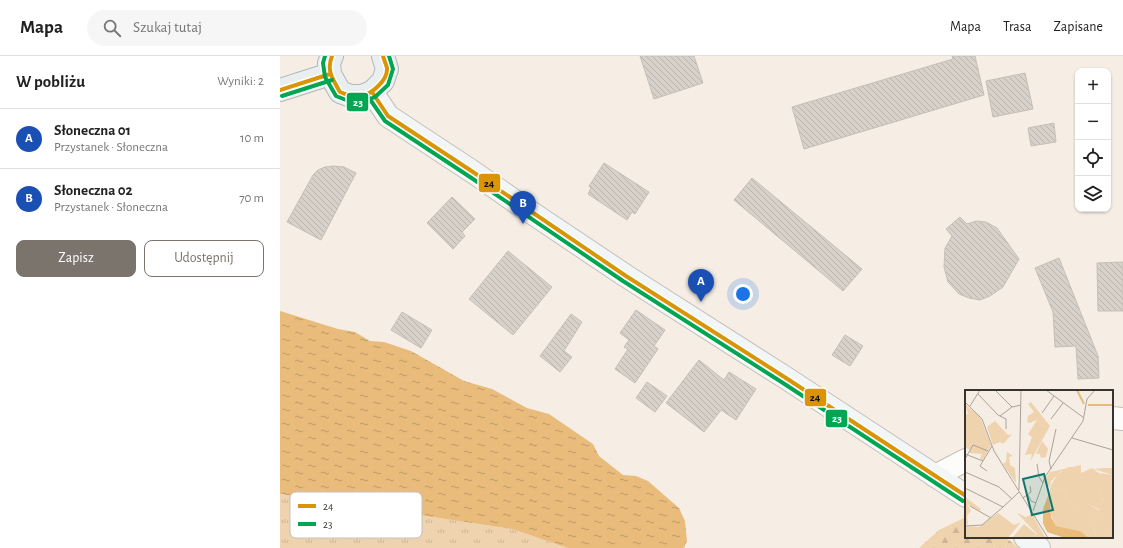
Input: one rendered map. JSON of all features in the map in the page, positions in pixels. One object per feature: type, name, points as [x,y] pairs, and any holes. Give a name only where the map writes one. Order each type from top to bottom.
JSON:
[{"type":"main road","points":[[280,90],[331,65],[340,92],[351,96],[362,96],[372,92],[383,81],[387,69],[384,56]]},
{"type":"street","points":[[372,92],[388,116],[626,276],[965,495]]},
{"type":"street","points":[[1113,418],[1123,419]]},
{"type":"street","points":[[935,476],[965,461]]},
{"type":"street","points":[[1026,538],[1039,548]]},
{"type":"green space","points":[[280,494],[290,496],[290,538],[422,538],[422,515],[512,529],[568,548],[280,548]]},
{"type":"green space","points":[[965,517],[965,538],[1006,538],[1019,548],[919,548],[939,530]]},
{"type":"water","points":[[280,311],[338,329],[355,332],[370,341],[384,342],[411,351],[464,381],[492,389],[527,408],[549,414],[593,444],[599,456],[623,475],[636,476],[648,481],[679,508],[685,521],[687,541],[684,548],[568,548],[512,529],[422,515],[422,492],[290,492],[290,496],[280,494]]},
{"type":"building","points":[[640,56],[694,56],[703,83],[654,99]]},
{"type":"building","points":[[952,56],[975,56],[984,95],[804,149],[792,107],[953,59]]},
{"type":"building","points":[[1025,73],[1033,109],[993,117],[986,81]]},
{"type":"building","points":[[1054,123],[1056,142],[1031,146],[1028,128]]},
{"type":"building","points":[[604,163],[649,192],[635,214],[632,212],[627,220],[588,194],[591,188],[589,186]]},
{"type":"building","points":[[325,167],[344,167],[356,173],[321,240],[287,222],[313,175],[318,170]]},
{"type":"building","points":[[752,178],[862,269],[843,291],[734,200]]},
{"type":"building","points":[[452,197],[475,219],[462,232],[465,236],[453,249],[427,223]]},
{"type":"building","points":[[960,217],[967,224],[976,221],[986,222],[997,228],[1019,259],[1003,287],[990,296],[980,300],[959,294],[948,282],[944,267],[945,248],[952,236],[946,229]]},
{"type":"building","points":[[508,251],[552,287],[513,335],[469,299]]},
{"type":"building","points":[[1059,258],[1098,356],[1099,378],[1078,379],[1076,346],[1055,347],[1053,312],[1035,268]]},
{"type":"building","points":[[1123,262],[1123,311],[1098,311],[1097,263]]},
{"type":"building","points":[[636,310],[665,330],[654,346],[658,349],[635,383],[615,369],[628,349],[624,347],[629,340],[620,333]]},
{"type":"building","points":[[402,312],[432,330],[421,348],[391,330]]},
{"type":"building","points":[[571,314],[582,322],[564,351],[572,357],[560,372],[540,356]]},
{"type":"building","points":[[845,335],[863,346],[850,366],[832,355]]},
{"type":"building","points":[[699,360],[724,380],[729,372],[756,389],[736,420],[721,410],[704,432],[666,403]]},
{"type":"building","points":[[647,382],[667,396],[655,412],[636,398]]},
{"type":"transit line","name":"23","points":[[325,56],[323,63],[325,77],[336,96],[351,102],[363,102],[375,97],[388,85],[393,69],[389,56]]},
{"type":"transit line","name":"24","points":[[332,56],[330,61],[331,75],[340,92],[350,96],[365,95],[382,82],[387,73],[383,56]]},
{"type":"transit line","name":"24","points":[[280,90],[330,74]]},
{"type":"transit line","name":"23","points":[[282,96],[332,80]]},
{"type":"transit line","name":"24","points":[[372,92],[388,116],[626,276],[786,378],[965,495]]},
{"type":"transit line","name":"23","points":[[367,95],[385,121],[623,281],[783,383],[963,501]]},
{"type":"place","name":"Słoneczna 02","points":[[523,224]]},
{"type":"place","name":"Słoneczna 01","points":[[701,302]]}]
